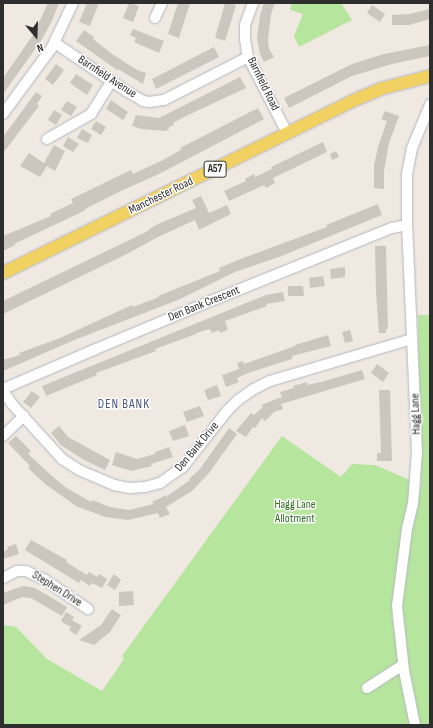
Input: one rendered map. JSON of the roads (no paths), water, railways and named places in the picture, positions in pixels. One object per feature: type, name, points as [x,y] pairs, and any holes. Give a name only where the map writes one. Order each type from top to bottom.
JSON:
[{"type":"main road","name":"Manchester Road","points":[[3,273],[380,88],[430,76]]},
{"type":"street","points":[[3,114],[55,43],[73,3]]},
{"type":"street","points":[[155,18],[162,3]]},
{"type":"street","name":"Barnfield Road","points":[[251,7],[245,25],[244,39],[248,56],[286,133]]},
{"type":"street","name":"Barnfield Avenue","points":[[55,43],[143,101],[158,102],[248,56]]},
{"type":"street","points":[[47,139],[91,114],[112,81]]},
{"type":"street","name":"Hagg Lane","points":[[415,725],[403,664],[397,606],[416,483],[417,452],[407,225],[407,174],[412,148],[430,105]]},
{"type":"street","name":"Den Bank Crescent","points":[[3,390],[96,348],[392,228],[407,225]]},
{"type":"street","name":"Den Bank Drive","points":[[3,390],[57,453],[79,470],[114,485],[130,488],[145,487],[160,482],[183,467],[227,412],[238,400],[254,389],[270,382],[412,339]]},
{"type":"street","points":[[3,436],[24,416]]},
{"type":"street","name":"Stephen Drive","points":[[3,578],[17,571],[26,571],[45,580],[88,609]]},
{"type":"street","points":[[367,688],[403,664]]},
{"type":"district","name":"DEN BANK","points":[[124,404]]},
{"type":"park label","name":"Hagg Lane Allotment","points":[[295,512]]}]
